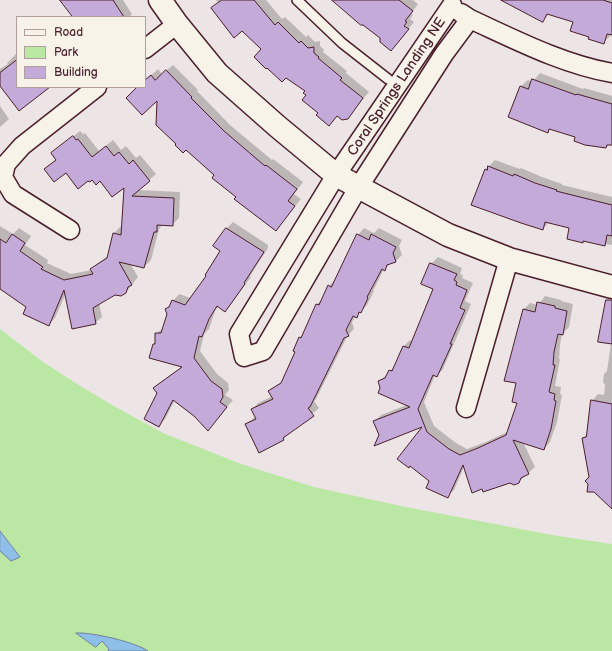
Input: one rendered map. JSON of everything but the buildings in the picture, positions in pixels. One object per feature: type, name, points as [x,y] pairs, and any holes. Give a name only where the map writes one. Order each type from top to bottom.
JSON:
[{"type":"street","points":[[160,0],[177,24],[217,73],[336,175],[448,235],[509,259],[612,287]]},
{"type":"street","name":"Coral Springs Landing NE","points":[[449,3],[470,19],[444,54],[358,188],[263,351],[244,357],[239,334],[336,175],[449,3]]},
{"type":"street","points":[[470,19],[545,53],[598,71],[612,73]]},
{"type":"street","points":[[146,48],[177,24]]},
{"type":"street","points":[[70,230],[13,194],[3,177],[6,164],[22,146],[96,88]]},
{"type":"street","points":[[466,408],[509,259]]},
{"type":"lane","points":[[297,0],[342,43],[388,79]]},
{"type":"green space","points":[[0,329],[43,362],[112,405],[163,433],[241,464],[314,487],[401,506],[552,535],[612,544],[612,651],[0,651]]},
{"type":"water","points":[[0,531],[20,557],[11,561],[0,551]]},
{"type":"water","points":[[76,633],[113,638],[134,644],[148,651],[108,651],[109,649],[102,641],[96,647]]}]
